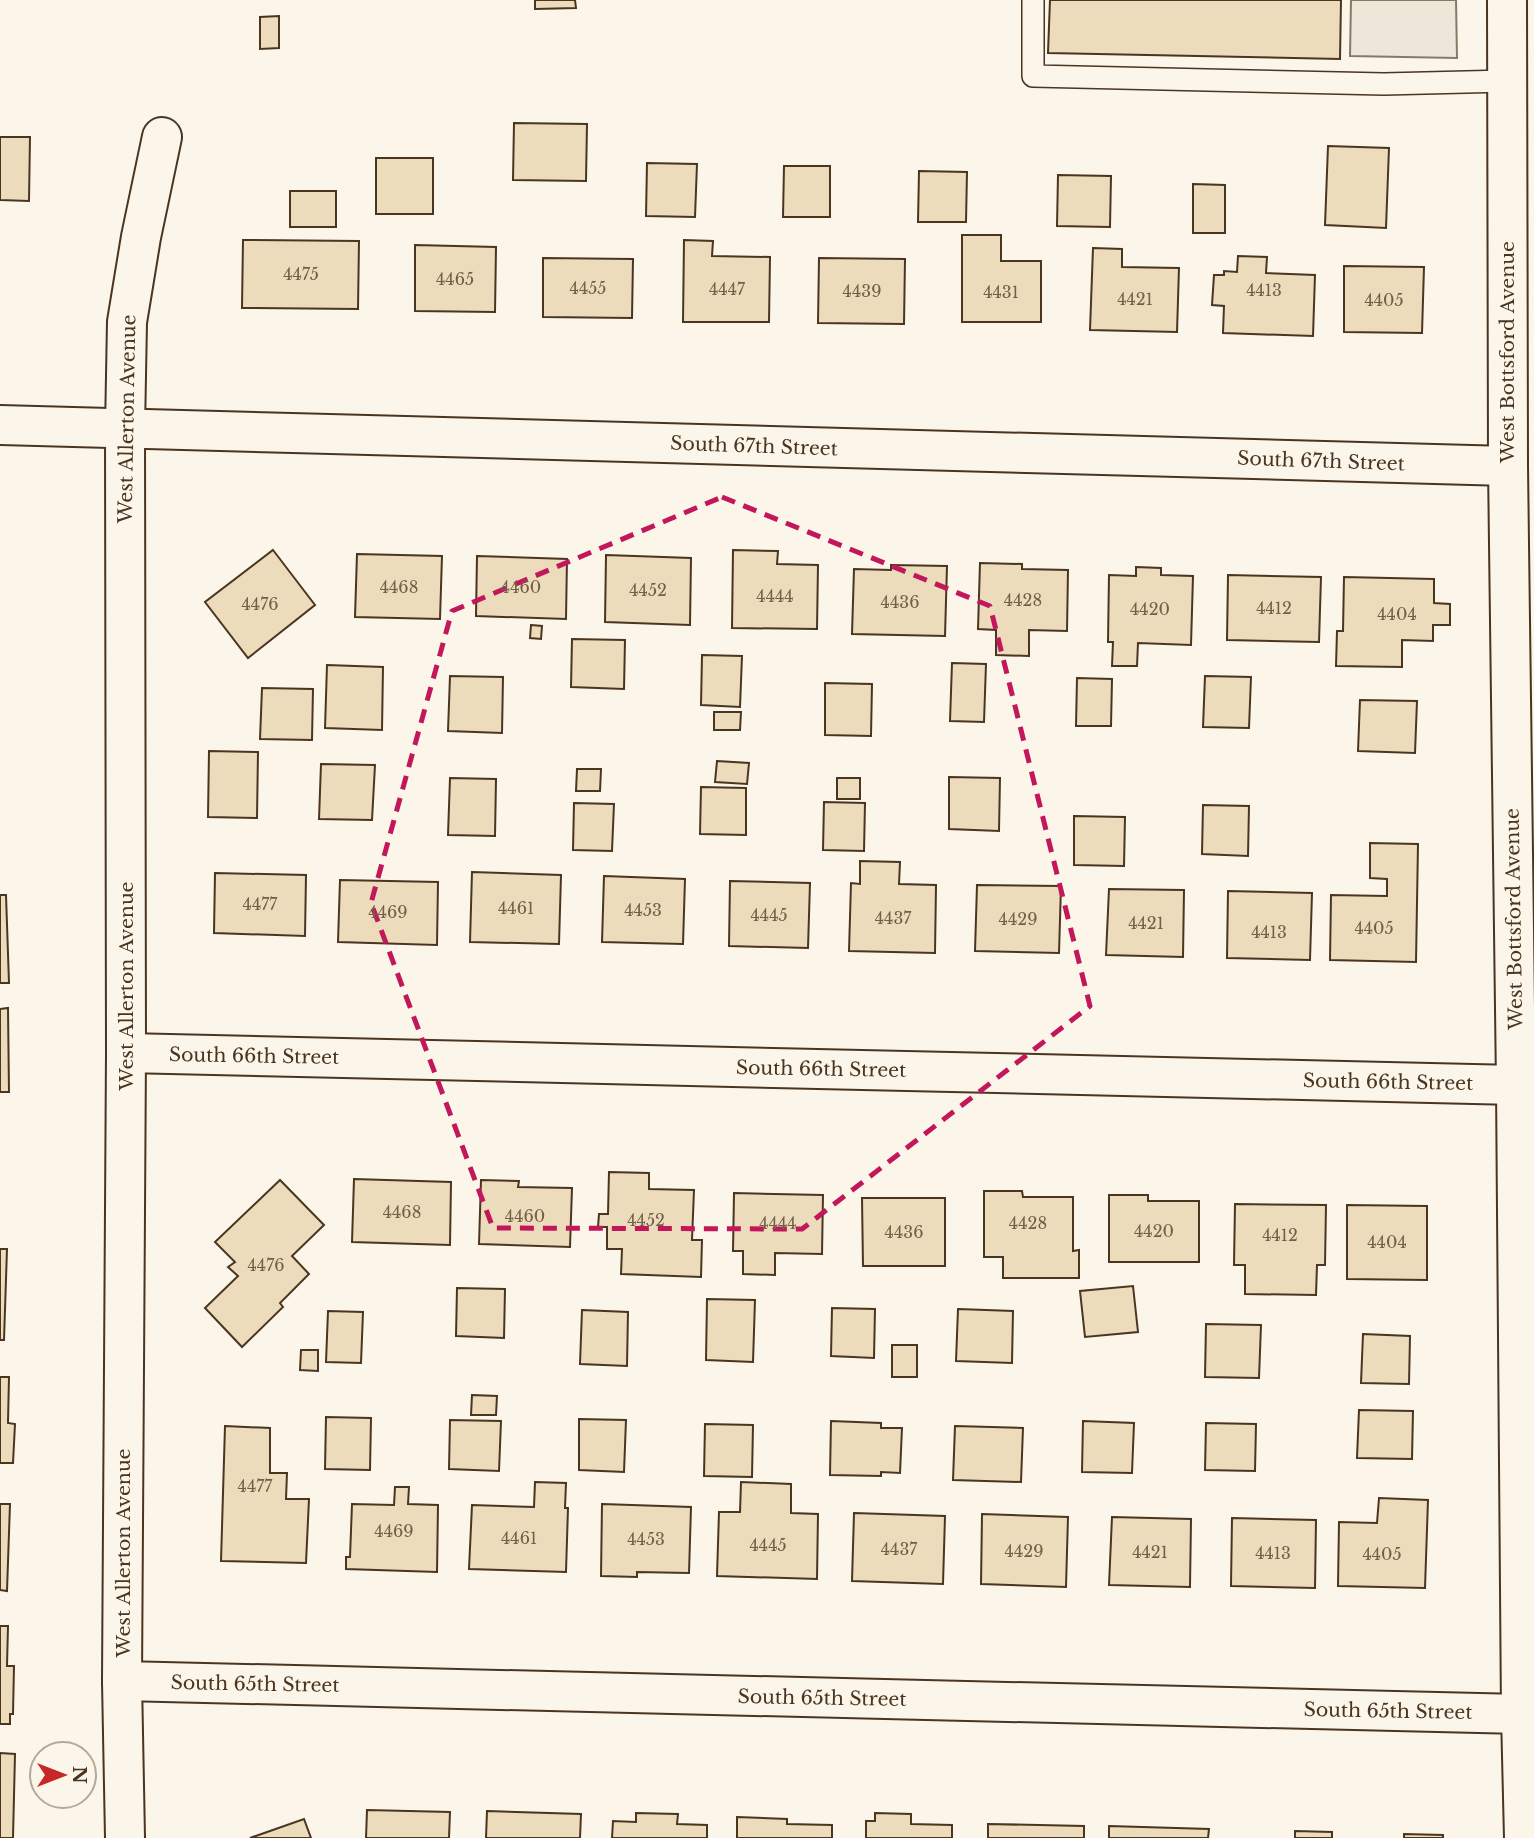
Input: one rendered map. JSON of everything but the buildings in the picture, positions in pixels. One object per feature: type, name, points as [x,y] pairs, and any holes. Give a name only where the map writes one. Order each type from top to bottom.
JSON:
[{"type":"street","name":"West Bottsford Avenue","points":[[1507,0],[1508,466],[1516,1085],[1527,1483],[1521,1714],[1524,1838]]},
{"type":"street","name":"West Allerton Avenue","points":[[125,1838],[122,1681],[127,322],[162,137]]},
{"type":"street","name":"South 67th Street","points":[[0,425],[1508,466]]},
{"type":"street","name":"South 66th Street","points":[[126,1053],[1516,1085]]},
{"type":"street","name":"South 65th Street","points":[[122,1681],[1521,1714]]},
{"type":"lane","points":[[1033,0],[1033,76],[1404,84],[1507,81]]},
{"type":"highlighted area","points":[[722,497],[990,606],[1090,1006],[802,1229],[493,1228],[371,903],[452,611]]},
{"type":"shaded area","points":[[1351,0],[1456,0],[1457,58],[1350,56]]}]
